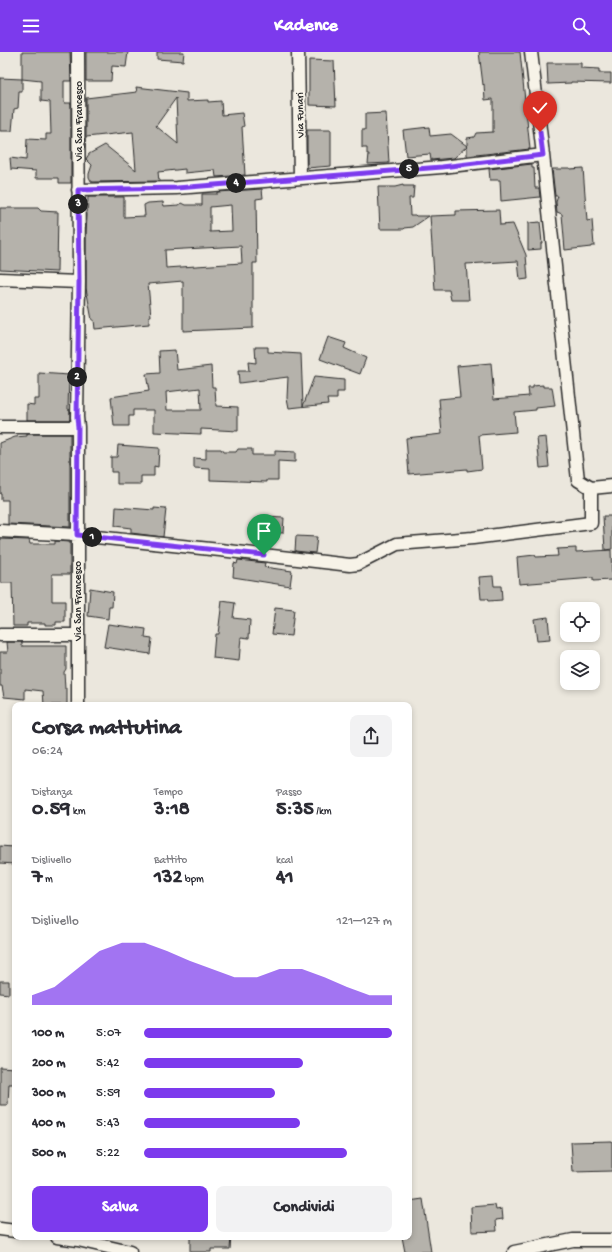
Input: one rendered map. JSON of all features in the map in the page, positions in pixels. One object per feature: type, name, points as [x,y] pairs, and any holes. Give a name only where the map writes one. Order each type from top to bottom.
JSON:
[{"type":"street","name":"Via San Francesco","points":[[78,52],[78,702]]},
{"type":"street","name":"Via Funari","points":[[298,52],[300,178]]},
{"type":"street","points":[[531,52],[578,480],[591,488],[612,486]]},
{"type":"street","points":[[78,190],[177,188],[442,167],[543,155]]},
{"type":"street","points":[[0,279],[79,282]]},
{"type":"street","points":[[0,427],[78,427]]},
{"type":"street","points":[[0,531],[77,535],[350,565],[358,564],[397,544],[473,538],[591,522],[591,488]]},
{"type":"street","points":[[0,635],[78,636]]},
{"type":"street","points":[[0,1229],[12,1231]]},
{"type":"street","points":[[85,1240],[130,1252]]},
{"type":"street","points":[[514,1252],[573,1240],[612,1240]]},
{"type":"building","points":[[22,52],[70,52],[71,81],[64,81],[64,103],[71,103],[71,183],[59,183],[59,178],[36,178],[36,171],[11,169],[10,158],[26,160],[27,139],[46,140],[46,134],[51,134],[50,102],[41,101],[41,81],[22,79]]},
{"type":"building","points":[[86,52],[128,52],[126,67],[112,66],[111,81],[86,81]]},
{"type":"building","points":[[157,52],[184,52],[183,61],[157,59]]},
{"type":"building","points":[[479,52],[520,52],[530,149],[467,156],[467,138],[474,137],[476,133],[493,132],[493,99],[485,100]]},
{"type":"building","points":[[309,60],[334,61],[336,106],[309,105]]},
{"type":"building","points":[[547,63],[581,63],[581,68],[599,69],[599,73],[611,73],[611,83],[571,82],[548,84]]},
{"type":"building","points":[[0,78],[22,79],[22,92],[19,92],[18,108],[14,109],[12,131],[0,131]]},
{"type":"building","points":[[136,87],[187,93],[187,101],[221,101],[222,115],[242,113],[244,126],[242,127],[245,175],[216,177],[215,170],[185,173],[185,169],[158,172],[159,181],[91,181],[89,174],[92,165],[86,159],[89,154],[105,145],[136,170],[133,132],[86,137],[86,98],[137,92]],"holes":[[[176,98],[178,144],[156,126]]]},
{"type":"building","points":[[386,113],[389,163],[368,164],[369,154],[367,154],[367,148],[362,148],[362,130],[365,130],[365,114]]},
{"type":"building","points":[[429,127],[430,136],[451,134],[467,146],[454,158],[431,160],[430,154],[406,156],[403,130]]},
{"type":"building","points":[[307,130],[331,130],[331,166],[307,168]]},
{"type":"building","points":[[532,164],[532,168],[534,168],[535,188],[539,188],[540,197],[501,201],[500,180],[490,180],[489,169]]},
{"type":"building","points":[[583,168],[587,221],[592,220],[594,246],[565,250],[562,214],[557,212],[556,202],[558,196],[555,196],[552,169]]},
{"type":"building","points":[[403,185],[414,186],[413,198],[409,198],[410,215],[429,216],[413,227],[404,229],[380,229],[378,187],[395,187]]},
{"type":"building","points":[[262,189],[263,198],[256,199],[257,263],[253,263],[253,328],[183,331],[183,281],[148,284],[151,316],[149,316],[149,324],[95,329],[86,288],[86,233],[88,197],[124,197],[124,217],[145,216],[144,205],[148,203],[163,202],[164,206],[179,205],[182,203],[186,205],[202,205],[202,194],[217,194],[217,192]],"holes":[[[231,205],[232,231],[210,232],[210,207]],[[241,246],[242,263],[166,268],[165,250]]]},
{"type":"building","points":[[0,208],[38,208],[41,211],[58,212],[57,272],[0,269]]},
{"type":"building","points":[[499,210],[500,225],[513,224],[526,255],[528,279],[520,280],[518,261],[466,264],[469,300],[451,300],[449,290],[435,290],[430,216],[456,215],[456,211]]},
{"type":"building","points":[[540,222],[542,243],[541,249],[528,250],[528,223]]},
{"type":"building","points":[[328,337],[346,343],[344,348],[366,358],[360,374],[320,359]]},
{"type":"building","points":[[255,347],[268,347],[268,352],[301,354],[303,406],[314,377],[344,380],[344,392],[337,392],[337,399],[327,399],[328,404],[289,408],[287,398],[288,377],[239,383],[238,371],[249,371],[248,362],[256,363]]},
{"type":"building","points":[[175,350],[177,370],[211,366],[212,387],[215,387],[216,406],[238,407],[238,431],[201,429],[201,434],[154,432],[154,410],[133,410],[133,416],[129,416],[129,426],[114,426],[111,397],[149,391],[146,374],[160,373],[159,351]],"holes":[[[200,388],[201,410],[167,410],[166,392]]]},
{"type":"building","points":[[491,363],[494,399],[529,396],[528,388],[543,385],[543,387],[552,387],[555,406],[536,408],[536,410],[514,412],[516,432],[479,435],[482,469],[409,474],[406,438],[442,434],[439,399],[460,397],[457,366]]},
{"type":"building","points":[[39,373],[69,375],[68,409],[70,410],[70,420],[27,420],[27,404],[34,405],[34,399],[39,399]]},
{"type":"building","points":[[27,434],[70,434],[70,527],[8,524],[8,500],[1,500],[0,494],[0,443],[15,437],[27,436]]},
{"type":"building","points":[[546,437],[549,467],[540,468],[537,438]]},
{"type":"building","points":[[118,445],[159,448],[158,467],[154,466],[154,476],[141,476],[141,484],[117,484],[117,472],[111,472],[111,457],[117,457]]},
{"type":"building","points":[[206,449],[221,449],[223,452],[236,452],[238,449],[252,449],[252,455],[275,455],[275,451],[295,452],[295,462],[278,461],[278,480],[267,480],[267,482],[210,480],[210,469],[194,468],[194,458],[206,459]]},
{"type":"building","points":[[116,507],[154,510],[154,508],[166,509],[163,537],[131,533],[131,528],[115,526]]},
{"type":"building","points":[[603,516],[612,516],[612,549],[605,550]]},
{"type":"building","points":[[263,517],[284,518],[283,533],[263,532]]},
{"type":"building","points":[[296,536],[317,537],[315,553],[295,551]]},
{"type":"building","points":[[0,539],[29,540],[30,544],[55,544],[55,541],[70,542],[70,574],[52,574],[52,601],[65,601],[65,622],[56,622],[56,625],[45,625],[45,623],[27,623],[27,626],[13,626],[12,583],[0,583]]},
{"type":"building","points":[[576,548],[576,552],[611,550],[612,580],[593,581],[593,578],[519,584],[517,557],[535,555],[536,557],[558,556],[557,549]]},
{"type":"building","points":[[238,560],[265,563],[264,567],[292,571],[290,586],[233,577],[234,563],[237,564]]},
{"type":"building","points":[[493,576],[494,586],[501,586],[502,600],[488,601],[487,599],[481,599],[479,577]]},
{"type":"building","points":[[90,588],[113,592],[112,607],[109,607],[108,619],[88,616]]},
{"type":"building","points":[[222,601],[235,603],[233,618],[250,620],[249,638],[241,637],[239,661],[213,658],[215,634],[218,634]]},
{"type":"building","points":[[275,608],[294,610],[291,636],[272,634]]},
{"type":"building","points":[[548,617],[550,640],[537,641],[534,619]]},
{"type":"building","points":[[108,624],[146,629],[145,637],[152,638],[150,654],[104,647]]},
{"type":"building","points":[[7,642],[22,642],[22,646],[66,646],[66,669],[64,672],[65,689],[67,689],[67,702],[44,702],[43,691],[25,689],[25,699],[4,697],[2,686],[0,686],[0,652],[8,652]]},
{"type":"building","points":[[0,846],[12,847],[12,864],[0,863]]},
{"type":"building","points":[[0,981],[9,981],[9,994],[0,993]]},
{"type":"building","points":[[0,1067],[12,1068],[12,1084],[9,1084],[8,1105],[0,1105]]},
{"type":"building","points":[[612,1141],[612,1171],[573,1172],[571,1142]]},
{"type":"building","points":[[423,1199],[431,1252],[405,1252],[403,1240],[412,1240],[412,1201]]},
{"type":"building","points":[[495,1205],[496,1210],[502,1209],[503,1219],[496,1220],[497,1231],[472,1232],[471,1207]]},
{"type":"building","points":[[190,1240],[231,1240],[230,1249],[211,1249],[211,1252],[190,1252]]},
{"type":"route","points":[[264,555],[77,535],[79,282],[78,190],[177,188],[442,167],[543,155],[540,132]]}]
